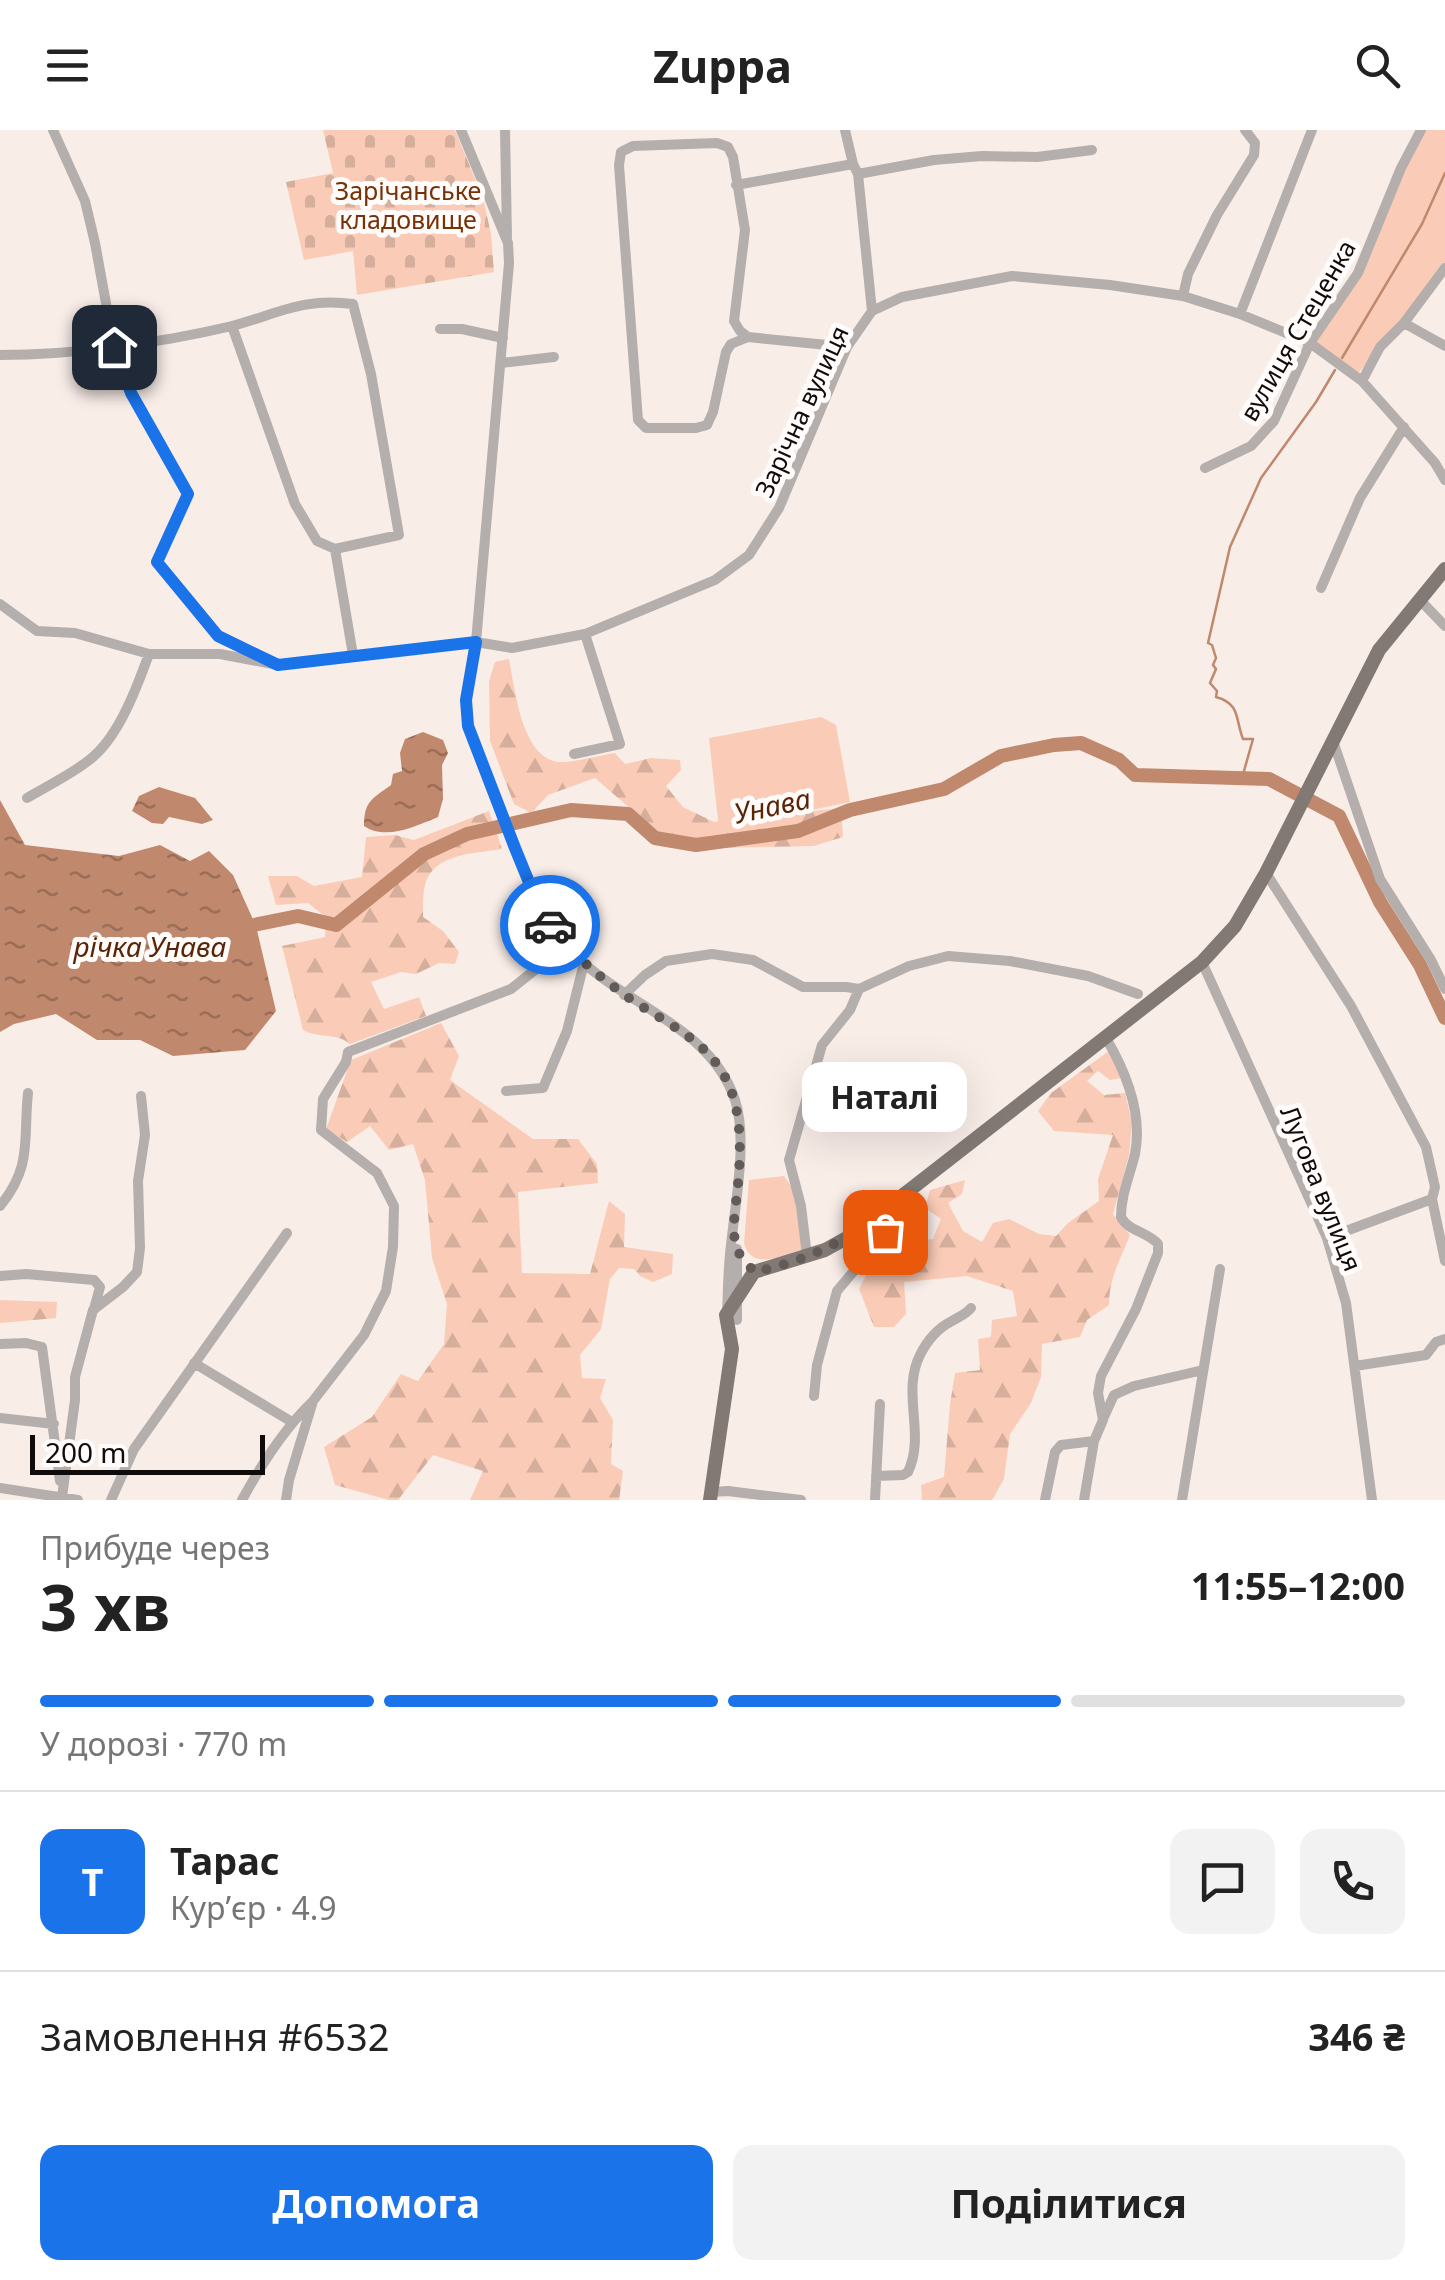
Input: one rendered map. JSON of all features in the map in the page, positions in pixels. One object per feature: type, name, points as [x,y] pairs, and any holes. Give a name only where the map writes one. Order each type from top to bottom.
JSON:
[{"type":"main road","points":[[710,1496],[732,1350],[732,1317],[739,1297],[760,1270],[825,1250],[852,1236],[1202,962],[1235,926],[1266,873],[1379,650],[1445,569]]},
{"type":"street","points":[[53,130],[85,202],[114,347],[131,393],[188,494],[157,562],[218,636],[278,665]]},
{"type":"street","points":[[461,130],[508,243]]},
{"type":"street","points":[[505,130],[509,264],[476,642],[466,700],[468,726],[542,914],[566,946],[624,995],[681,1030],[726,1078],[736,1104],[739,1140],[730,1291],[739,1297]]},
{"type":"street","points":[[845,130],[855,169],[872,312]]},
{"type":"street","points":[[1183,296],[1188,274],[1217,215],[1254,155],[1254,143],[1246,130]]},
{"type":"street","points":[[1240,314],[1312,130]]},
{"type":"street","name":"вулиця Стеценка","points":[[1205,468],[1251,446],[1274,420],[1310,344],[1358,273],[1420,130]]},
{"type":"street","points":[[748,337],[734,321],[745,230],[728,147],[717,143],[633,146],[621,152],[618,165],[638,420],[642,426],[707,425],[726,352],[738,340],[748,337],[847,347]]},
{"type":"street","points":[[736,184],[934,160],[1037,157],[1092,150]]},
{"type":"street","points":[[1362,381],[1380,346],[1404,323],[1445,268]]},
{"type":"street","name":"Зарічна вулиця","points":[[0,604],[37,631],[75,633],[150,654],[220,654],[278,665],[476,642],[512,648],[585,634],[716,580],[749,555],[779,508],[847,347],[872,312],[902,297],[1012,276],[1183,296],[1240,314],[1310,344],[1362,381],[1440,467],[1445,480]]},
{"type":"street","points":[[0,355],[114,347],[232,326],[297,306],[328,301],[353,304],[371,374],[399,535],[335,549],[316,541],[296,504],[232,326]]},
{"type":"street","points":[[1404,323],[1445,346]]},
{"type":"street","points":[[440,330],[458,328],[503,338]]},
{"type":"street","points":[[500,363],[554,357]]},
{"type":"street","points":[[1321,588],[1360,498],[1404,427]]},
{"type":"street","points":[[335,549],[353,655]]},
{"type":"street","points":[[1419,599],[1445,626]]},
{"type":"street","points":[[574,754],[620,744],[585,634]]},
{"type":"street","points":[[27,798],[94,756],[115,729],[150,654]]},
{"type":"street","points":[[1329,745],[1380,878],[1445,988]]},
{"type":"street","points":[[1266,873],[1351,1006],[1426,1147],[1445,1261]]},
{"type":"street","points":[[242,1500],[292,1422],[364,1334],[386,1291],[394,1206],[377,1172],[322,1130],[324,1099],[348,1052],[511,989],[566,946]]},
{"type":"street","points":[[624,995],[666,960],[712,954],[752,960],[804,987],[860,989],[909,966],[948,956],[1010,961],[1088,976],[1138,994]]},
{"type":"street","points":[[506,1091],[543,1088],[567,1031],[584,962]]},
{"type":"street","name":"Лугова вулиця","points":[[1202,962],[1327,1238],[1346,1303],[1372,1500]]},
{"type":"street","points":[[807,1256],[801,1206],[789,1160],[822,1045],[850,1010],[860,989]]},
{"type":"street","points":[[1103,1420],[1098,1393],[1102,1376],[1158,1254],[1158,1244],[1126,1225],[1120,1216],[1137,1130],[1125,1076],[1106,1038]]},
{"type":"street","points":[[0,1206],[12,1192],[24,1160],[28,1093]]},
{"type":"street","points":[[94,1310],[124,1288],[137,1272],[138,1181],[145,1134],[141,1096]]},
{"type":"street","points":[[1327,1238],[1432,1199]]},
{"type":"street","points":[[814,1396],[837,1292],[884,1236],[875,1218]]},
{"type":"street","points":[[733,1228],[739,1297]]},
{"type":"street","points":[[732,1317],[733,1228]]},
{"type":"street","points":[[111,1500],[134,1449],[287,1233]]},
{"type":"street","points":[[737,1250],[760,1270]]},
{"type":"street","points":[[1182,1500],[1220,1269]]},
{"type":"street","points":[[0,1276],[26,1274],[94,1280],[100,1287],[75,1377],[76,1400],[62,1496]]},
{"type":"street","points":[[876,1476],[908,1472],[916,1443],[914,1370],[940,1328],[971,1308]]},
{"type":"street","points":[[1355,1366],[1426,1355],[1436,1342],[1445,1339]]},
{"type":"street","points":[[0,1344],[42,1347],[62,1496]]},
{"type":"street","points":[[194,1363],[292,1422]]},
{"type":"street","points":[[1084,1500],[1094,1441],[1114,1395],[1134,1386],[1204,1370]]},
{"type":"street","points":[[286,1500],[313,1401]]},
{"type":"street","points":[[874,1500],[880,1404]]},
{"type":"street","points":[[0,1418],[54,1424]]},
{"type":"street","points":[[1045,1500],[1055,1452],[1061,1445],[1094,1441]]},
{"type":"street","points":[[0,1488],[78,1500]]},
{"type":"street","points":[[710,1496],[728,1491],[801,1500]]},
{"type":"green space","name":"Зарічанське кладовище","points":[[323,130],[455,130],[483,198],[494,272],[357,295],[353,251],[304,260],[286,182],[333,173]]},
{"type":"green space","points":[[1421,130],[1445,130],[1445,268],[1356,376],[1310,343],[1358,273]]},
{"type":"green space","points":[[509,659],[522,720],[536,748],[546,758],[565,762],[615,753],[625,764],[651,758],[680,760],[681,770],[666,786],[683,807],[714,822],[841,808],[843,837],[814,846],[709,848],[656,831],[595,778],[548,795],[531,813],[514,804],[490,741],[489,681],[495,662]]},
{"type":"green space","points":[[821,717],[836,725],[850,802],[719,829],[709,738]]},
{"type":"green space","points":[[489,811],[502,849],[442,863],[428,877],[425,887],[423,917],[443,931],[459,952],[455,964],[439,963],[416,974],[401,972],[371,982],[384,1009],[419,997],[426,1016],[350,1044],[303,1030],[282,946],[325,937],[326,917],[308,903],[276,905],[268,876],[297,876],[314,886],[362,877],[366,837],[395,835],[414,840]]},
{"type":"green space","points":[[441,1023],[459,1056],[450,1080],[533,1139],[578,1139],[597,1164],[598,1183],[518,1192],[522,1273],[590,1274],[609,1201],[625,1214],[624,1247],[673,1254],[672,1274],[653,1282],[634,1269],[619,1268],[610,1279],[601,1329],[580,1355],[582,1378],[606,1379],[600,1398],[613,1420],[611,1464],[623,1471],[619,1500],[470,1500],[483,1471],[433,1455],[398,1500],[335,1485],[324,1447],[372,1417],[401,1374],[418,1381],[444,1344],[447,1304],[432,1258],[425,1180],[413,1144],[389,1150],[370,1126],[347,1142],[326,1129],[351,1060]]},
{"type":"green space","points":[[1109,1051],[1121,1078],[1110,1080],[1098,1071],[1087,1081],[1104,1095],[1125,1093],[1132,1123],[1129,1155],[1113,1214],[1130,1235],[1113,1278],[1109,1305],[1087,1320],[1080,1337],[1042,1344],[1041,1377],[1031,1403],[1010,1434],[1004,1479],[992,1500],[922,1500],[921,1485],[944,1477],[955,1373],[980,1370],[978,1339],[991,1337],[992,1320],[1017,1316],[1013,1291],[967,1276],[904,1282],[906,1314],[894,1327],[874,1327],[859,1289],[873,1262],[894,1255],[909,1242],[933,1239],[941,1219],[925,1208],[930,1190],[965,1180],[962,1194],[948,1203],[963,1231],[982,1242],[993,1223],[1009,1219],[1039,1234],[1056,1236],[1099,1201],[1098,1179],[1113,1135],[1054,1131],[1038,1111],[1051,1093]]},
{"type":"green space","points":[[784,1176],[795,1192],[803,1249],[769,1259],[754,1257],[744,1243],[749,1180]]},
{"type":"green space","points":[[0,1300],[57,1302],[56,1318],[0,1323]]},
{"type":"water","points":[[423,732],[443,740],[448,753],[442,765],[443,799],[438,817],[391,832],[364,826],[370,801],[391,785],[393,774],[402,771],[400,753],[405,739]]},
{"type":"water","points":[[159,787],[195,798],[213,820],[202,824],[169,817],[163,824],[152,823],[132,811],[139,796]]},
{"type":"water","name":"річка Унава","points":[[0,800],[25,845],[119,856],[160,845],[190,861],[209,851],[233,875],[256,926],[276,1011],[245,1050],[173,1056],[140,1040],[97,1040],[56,1014],[14,1024],[0,1032]]},
{"type":"waterway","points":[[1342,358],[1422,224],[1445,173]]},
{"type":"waterway","points":[[1242,778],[1253,739],[1243,739],[1233,708],[1216,697],[1217,691],[1210,683],[1216,658],[1208,643],[1230,547],[1261,478],[1335,370]]},
{"type":"waterway","name":"Унава","points":[[239,928],[298,916],[336,925],[424,854],[467,834],[571,810],[628,814],[655,838],[696,845],[798,831],[850,810],[944,789],[1001,756],[1081,743],[1119,760],[1135,775],[1269,779],[1339,816],[1380,902],[1420,965],[1445,1018]]},
{"type":"way so far","points":[[550,925],[566,946],[624,995],[681,1030],[726,1078],[736,1104],[739,1140],[734,1223],[737,1250],[754,1272],[825,1250],[875,1218],[885,1232]]},
{"type":"place","name":"Наталі","points":[[885,1232]]},
{"type":"route","points":[[114,347],[131,393],[188,494],[157,562],[218,636],[278,665],[476,642],[466,700],[468,726],[542,914],[550,925]]}]
